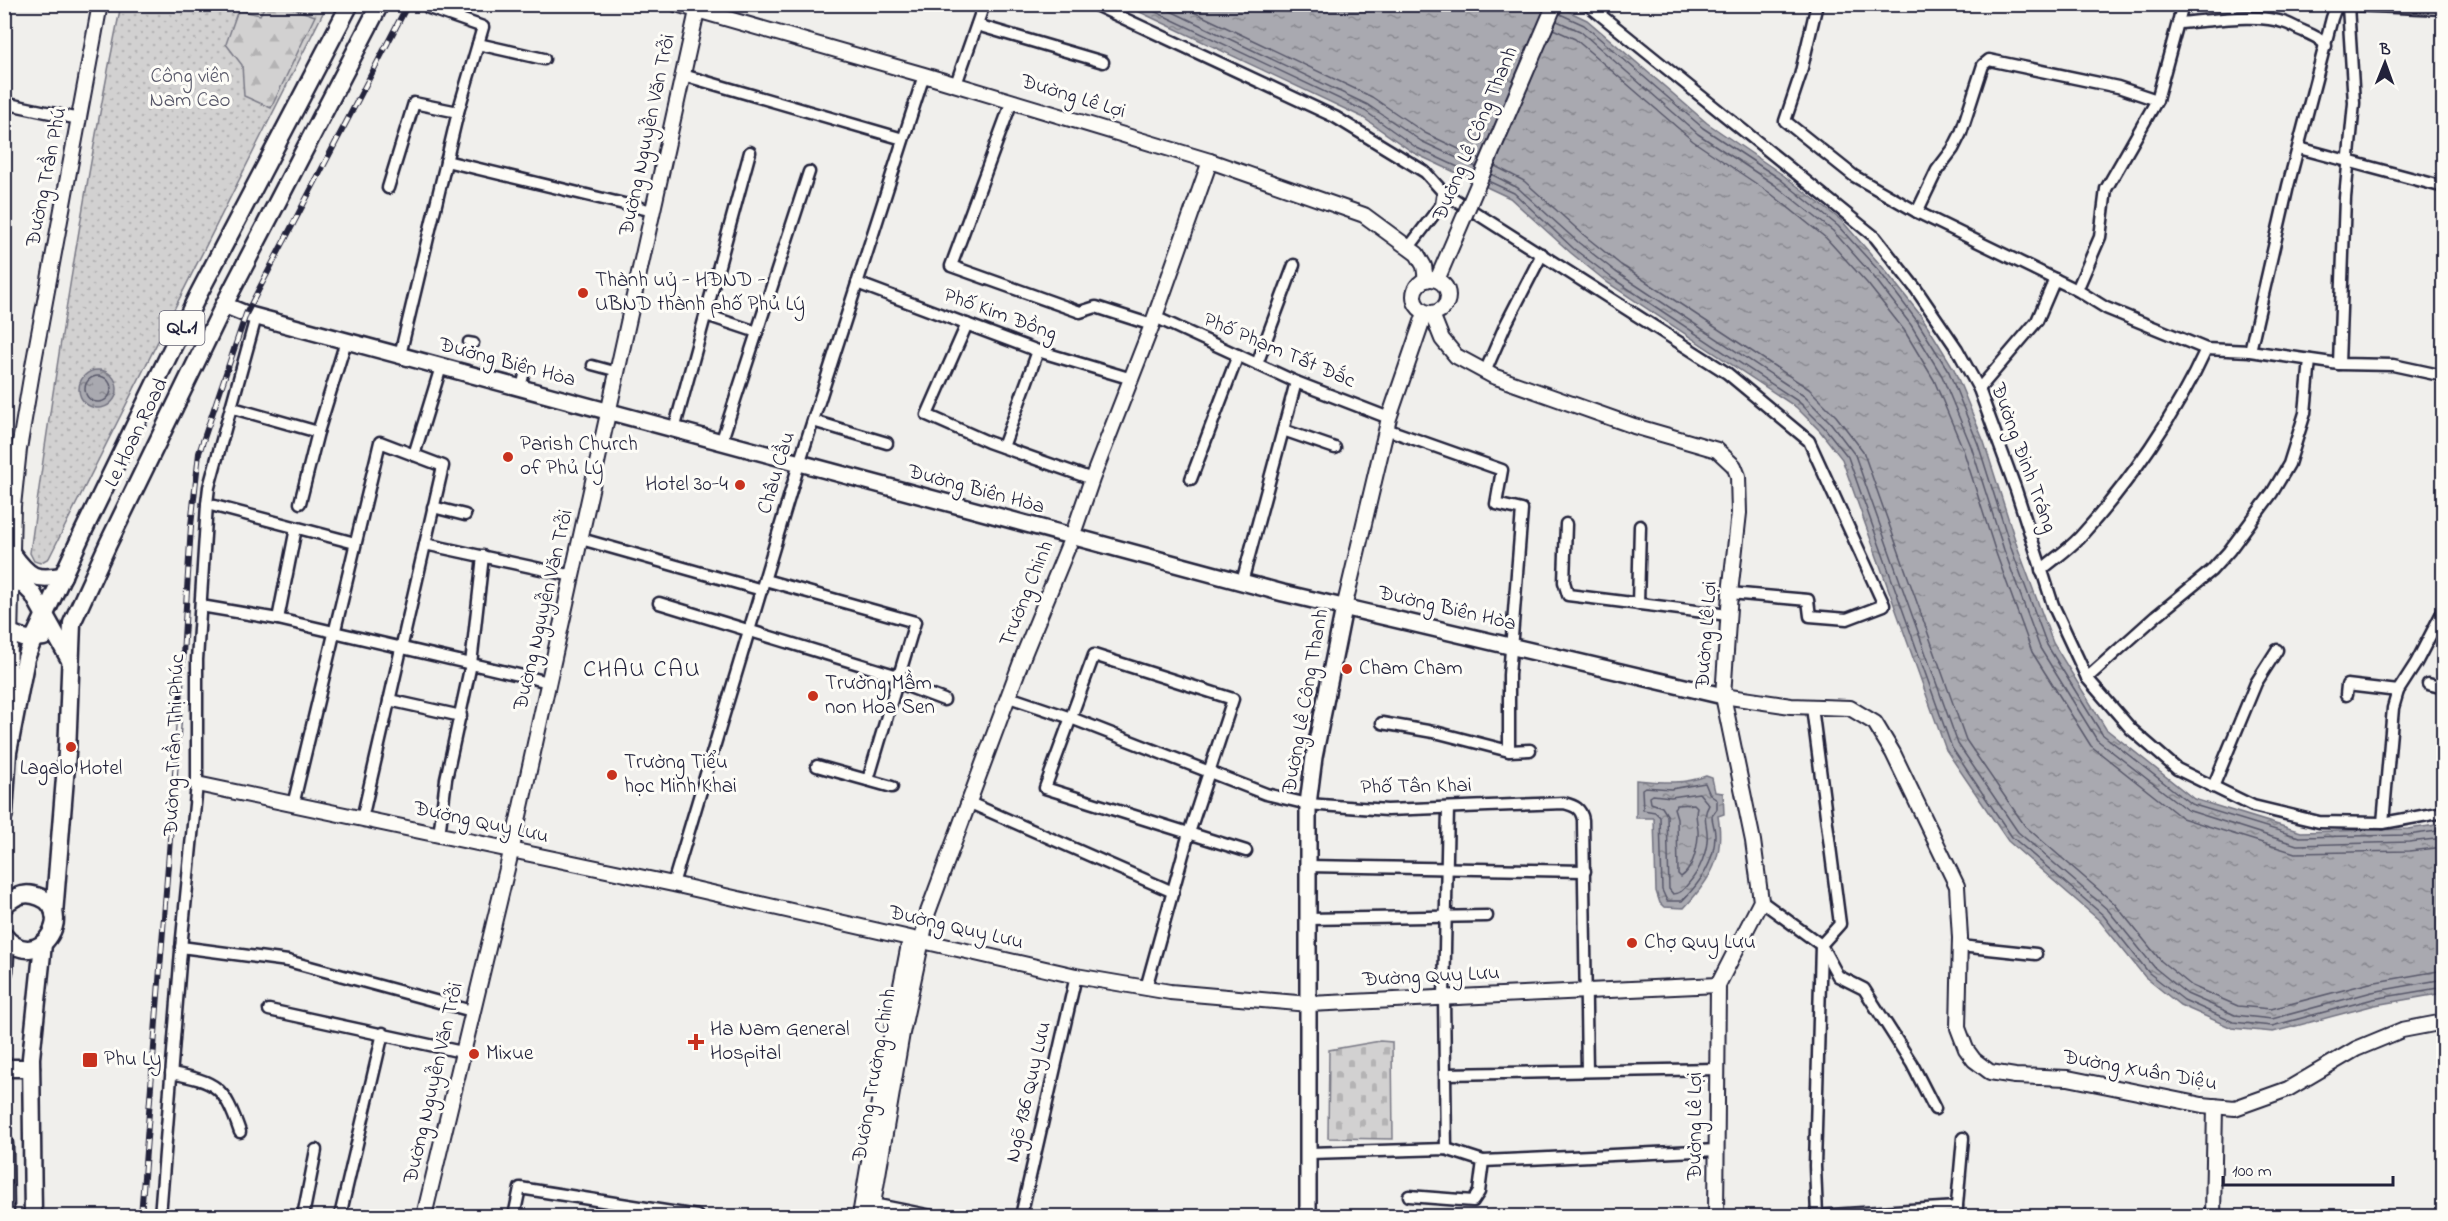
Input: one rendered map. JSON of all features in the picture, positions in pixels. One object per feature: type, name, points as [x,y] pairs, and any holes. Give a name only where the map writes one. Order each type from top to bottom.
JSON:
[{"type":"main road","name":"Le Hoan Road","points":[[4,814],[8,752],[26,658],[33,639],[198,295],[350,4]]},
{"type":"main road","name":"Le Hoan Road","points":[[43,944],[53,931],[67,753],[72,624],[108,544],[224,305],[380,4]]},
{"type":"main road","points":[[198,295],[224,305]]},
{"type":"main road","name":"Đường Biên Hòa","points":[[224,305],[441,367],[1242,582],[1723,696]]},
{"type":"main road","points":[[13,555],[25,571],[34,577],[43,579],[63,576]]},
{"type":"main road","points":[[12,573],[33,594],[70,661]]},
{"type":"main road","name":"Đường Lê Công Thanh","points":[[1308,1216],[1308,804],[1314,757],[1344,608]]},
{"type":"main road","points":[[10,633],[33,639],[55,635],[72,624]]},
{"type":"main road","points":[[4,893],[5,906]]},
{"type":"main road","points":[[5,906],[12,899],[28,894],[45,900],[54,914]]},
{"type":"main road","points":[[5,937],[19,948],[36,948],[43,944]]},
{"type":"main road","points":[[4,971],[5,937]]},
{"type":"main road","points":[[33,1216],[32,1033],[43,944]]},
{"type":"main road","points":[[4,1068],[31,1068]]},
{"type":"main road","points":[[4,1143],[5,1216]]},
{"type":"street","name":"Đường Trần Phú","points":[[8,752],[6,674],[10,633],[13,506],[25,409],[100,4]]},
{"type":"street","points":[[400,355],[458,112],[483,27],[429,8],[431,4]]},
{"type":"street","name":"Đường Lê Lợi","points":[[676,4],[1011,100],[1210,161],[1364,214],[1410,246],[1432,280]]},
{"type":"street","points":[[956,84],[984,4]]},
{"type":"street","points":[[1094,4],[1335,117],[1425,172],[1443,192],[1727,373],[1809,441],[1884,605],[1847,619],[1810,616],[1808,600],[1730,593]]},
{"type":"street","name":"Đường Lê Công Thanh","points":[[1432,280],[1455,238],[1555,4]]},
{"type":"street","name":"Đường Đinh Tráng","points":[[1587,4],[1875,237],[1916,289],[1979,389],[2016,490],[2053,605],[2087,678],[2131,729],[2177,769],[2253,806],[2319,822],[2383,823],[2444,812]]},
{"type":"street","points":[[1817,4],[1800,75],[1785,121],[1854,176],[1917,212],[2077,290],[2106,308],[2206,349],[2250,351],[2339,364],[2393,365],[2444,376]]},
{"type":"street","points":[[2077,290],[2100,237],[2106,189],[2157,100],[2179,23],[2182,4]]},
{"type":"street","points":[[2325,4],[2444,9]]},
{"type":"street","points":[[2250,351],[2288,186],[2332,18],[2341,5]]},
{"type":"street","points":[[2339,364],[2341,268],[2354,103],[2341,5]]},
{"type":"street","name":"Đường Nguyễn Văn Trỗi","points":[[424,1216],[511,852],[697,11]]},
{"type":"street","points":[[2179,23],[2255,18],[2269,20],[2285,23],[2311,34],[2322,40],[2326,46]]},
{"type":"street","points":[[977,25],[1103,62]]},
{"type":"street","points":[[478,44],[544,59]]},
{"type":"street","points":[[1917,212],[1937,170],[1953,149],[1961,133],[1983,65],[1989,60],[2118,87],[2157,100]]},
{"type":"street","points":[[683,75],[903,139]]},
{"type":"street","name":"Châu Cầu","points":[[673,884],[799,464],[924,75]]},
{"type":"street","name":"Phố Phạm Tất Đắc","points":[[1011,100],[951,266],[1080,312],[1096,307],[1154,321],[1238,355],[1388,423],[1502,471],[1496,504],[1522,510],[1513,646]]},
{"type":"street","points":[[388,188],[414,103],[458,112]]},
{"type":"street","points":[[4,104],[79,119]]},
{"type":"street","points":[[2299,148],[2444,187]]},
{"type":"street","points":[[674,430],[750,152]]},
{"type":"street","points":[[446,161],[653,211]]},
{"type":"street","name":"Trường Chinh","points":[[916,941],[1154,321],[1210,161]]},
{"type":"street","points":[[721,443],[809,172]]},
{"type":"street","points":[[1410,246],[1441,205],[1443,192]]},
{"type":"street","points":[[1485,372],[1505,326],[1542,254]]},
{"type":"street","points":[[1257,364],[1294,265]]},
{"type":"street","points":[[1979,389],[2037,321],[2055,279]]},
{"type":"street","points":[[1432,280],[1446,288],[1448,299],[1443,309],[1428,313],[1417,307],[1414,296],[1417,286],[1432,280]]},
{"type":"street","name":"Phố Kim Đồng","points":[[857,283],[1038,351],[1132,378]]},
{"type":"street","name":"Đường Lê Lợi","points":[[1428,313],[1442,339],[1456,356],[1485,372],[1634,426],[1717,450],[1727,458],[1738,476],[1740,494],[1728,615],[1723,696],[1753,842],[1761,902],[1718,986],[1716,1216]]},
{"type":"street","name":"Đường Lê Công Thanh","points":[[1344,608],[1388,423],[1428,313]]},
{"type":"street","points":[[706,315],[757,332]]},
{"type":"street","name":"Đường Trần Thị Phúc","points":[[160,1216],[181,947],[197,784],[197,660],[207,504],[209,487],[233,408],[256,316]]},
{"type":"street","points":[[967,324],[927,415],[1003,447],[1092,479]]},
{"type":"street","points":[[300,502],[318,432],[346,341]]},
{"type":"street","points":[[2042,570],[2079,539],[2127,480],[2196,371],[2206,349]]},
{"type":"street","points":[[1003,447],[1038,351]]},
{"type":"street","points":[[1191,479],[1238,355]]},
{"type":"street","points":[[2087,678],[2156,616],[2211,571],[2229,551],[2272,493],[2289,464],[2305,413],[2310,360]]},
{"type":"street","points":[[592,365],[618,372]]},
{"type":"street","points":[[414,455],[441,367]]},
{"type":"street","points":[[521,388],[525,370]]},
{"type":"street","points":[[1242,582],[1296,382]]},
{"type":"street","points":[[233,408],[318,432]]},
{"type":"street","points":[[813,421],[887,443]]},
{"type":"street","points":[[1283,430],[1335,448]]},
{"type":"street","points":[[293,805],[380,442],[443,466],[362,819]]},
{"type":"street","points":[[207,504],[355,543]]},
{"type":"street","points":[[433,507],[465,515]]},
{"type":"street","points":[[1566,524],[1564,582],[1568,595],[1728,615]]},
{"type":"street","points":[[1638,604],[1640,526]]},
{"type":"street","points":[[278,619],[296,528]]},
{"type":"street","points":[[581,539],[915,621],[868,780]]},
{"type":"street","points":[[425,544],[573,576]]},
{"type":"street","points":[[439,836],[446,780],[471,664],[483,556]]},
{"type":"street","points":[[659,603],[897,679],[944,700]]},
{"type":"street","points":[[201,606],[278,619],[549,682]]},
{"type":"street","points":[[2383,823],[2393,708],[2398,691],[2416,663],[2444,609]]},
{"type":"street","points":[[1509,751],[1509,675],[1513,646]]},
{"type":"street","points":[[2213,787],[2256,683],[2277,650]]},
{"type":"street","points":[[1146,988],[1189,833],[1233,699],[1094,655],[1045,788],[1189,833],[1246,851]]},
{"type":"street","points":[[2428,684],[2444,688]]},
{"type":"street","points":[[2346,694],[2347,685],[2398,691]]},
{"type":"street","name":"Đường Xuân Diệu","points":[[1723,696],[1791,706],[1850,708],[1875,723],[1893,753],[1957,886],[1960,946],[1958,1018],[1960,1038],[1974,1060],[1990,1072],[2015,1076],[2068,1078],[2235,1108],[2288,1089],[2356,1049],[2402,1030],[2444,1022]]},
{"type":"street","name":"Phố Tân Khai","points":[[1009,697],[1071,718],[1266,794],[1308,804],[1387,810],[1564,802],[1576,807],[1582,814],[1583,820],[1587,1071]]},
{"type":"street","points":[[389,700],[461,716]]},
{"type":"street","points":[[1812,707],[1840,924],[1821,945],[1815,1166],[1816,1216],[1957,1212],[1963,1138]]},
{"type":"street","points":[[1382,723],[1439,733],[1509,751],[1530,750]]},
{"type":"street","points":[[817,765],[892,787]]},
{"type":"street","name":"Đường Quy Lưu","points":[[197,784],[511,852],[673,884],[1076,976],[1146,988],[1309,1004],[1718,986]]},
{"type":"street","points":[[970,803],[1173,892]]},
{"type":"street","points":[[1446,1149],[1444,997],[1448,808]]},
{"type":"street","points":[[1307,866],[1584,871]]},
{"type":"street","points":[[1761,902],[1821,945],[1838,976],[1864,989],[1912,1064],[1935,1109]]},
{"type":"street","points":[[1308,919],[1487,916]]},
{"type":"street","name":"Đường Trường Chinh","points":[[860,1216],[869,1207],[883,1112],[916,941]]},
{"type":"street","points":[[1960,946],[2037,954]]},
{"type":"street","points":[[181,947],[288,961],[472,1011]]},
{"type":"street","name":"Ngõ 136 Quy Lưu","points":[[1021,1216],[1076,976]]},
{"type":"street","points":[[269,1010],[462,1052]]},
{"type":"street","points":[[340,1216],[383,1033]]},
{"type":"street","points":[[1445,1074],[1718,1069]]},
{"type":"street","points":[[171,1073],[206,1080],[224,1095],[240,1132]]},
{"type":"street","points":[[2212,1216],[2215,1106]]},
{"type":"street","points":[[1309,1153],[1446,1149],[1483,1161],[1717,1150]]},
{"type":"street","points":[[303,1216],[316,1150]]},
{"type":"street","points":[[1409,1196],[1473,1201],[1479,1192],[1483,1161]]},
{"type":"street","points":[[514,1216],[520,1188],[657,1213],[697,1216]]},
{"type":"street","points":[[869,1207],[932,1216]]},
{"type":"green space","points":[[266,4],[283,5],[315,16],[271,108],[244,96],[242,65],[226,44],[238,10],[260,15]]},
{"type":"green space","name":"Công viên Nam Cao","points":[[121,5],[327,5],[49,558],[40,563],[34,561],[30,553],[40,484],[83,210]]},
{"type":"green space","points":[[1380,1041],[1392,1042],[1393,1139],[1328,1138],[1329,1050]]},
{"type":"water","points":[[1553,4],[1587,20],[1707,123],[1783,175],[1842,221],[1922,317],[1954,369],[1984,442],[2017,546],[2053,643],[2106,729],[2194,799],[2301,832],[2408,829],[2443,824],[2443,993],[2375,1005],[2273,1032],[2232,1028],[2180,1005],[2145,977],[2099,920],[2008,841],[1946,750],[1842,459],[1820,431],[1796,407],[1608,283],[1510,198],[1414,153],[1362,117],[1125,5]]},
{"type":"water","points":[[98,370],[111,376],[117,389],[111,402],[98,408],[85,402],[79,389],[85,376]]},
{"type":"water","points":[[1706,776],[1712,778],[1715,792],[1723,793],[1724,814],[1718,816],[1719,844],[1714,866],[1702,887],[1684,908],[1664,907],[1656,891],[1654,818],[1636,818],[1636,780],[1680,782]]},
{"type":"railway","points":[[141,1216],[178,735],[191,526],[199,453],[246,314],[408,4]]},
{"type":"place","name":"Thành uỷ - HĐND - UBND thành phố Phủ Lý","points":[[583,293]]},
{"type":"place","name":"Parish Church of Phủ Lý","points":[[508,457]]},
{"type":"place","name":"Hotel 30-4","points":[[740,485]]},
{"type":"place","name":"Cham Cham","points":[[1347,669]]},
{"type":"place","name":"Trường Mầm non Hoa Sen","points":[[813,696]]},
{"type":"place","name":"Lagalo Hotel","points":[[71,747]]},
{"type":"place","name":"Trường Tiểu học Minh Khai","points":[[612,775]]},
{"type":"place","name":"Chợ Quy Lưu","points":[[1632,943]]},
{"type":"place","name":"Ha Nam General Hospital","points":[[696,1042]]},
{"type":"place","name":"Mixue","points":[[474,1054]]},
{"type":"place","name":"Phu Ly","points":[[90,1060]]},
{"type":"district","name":"CHAU CAU","points":[[642,670]]}]
